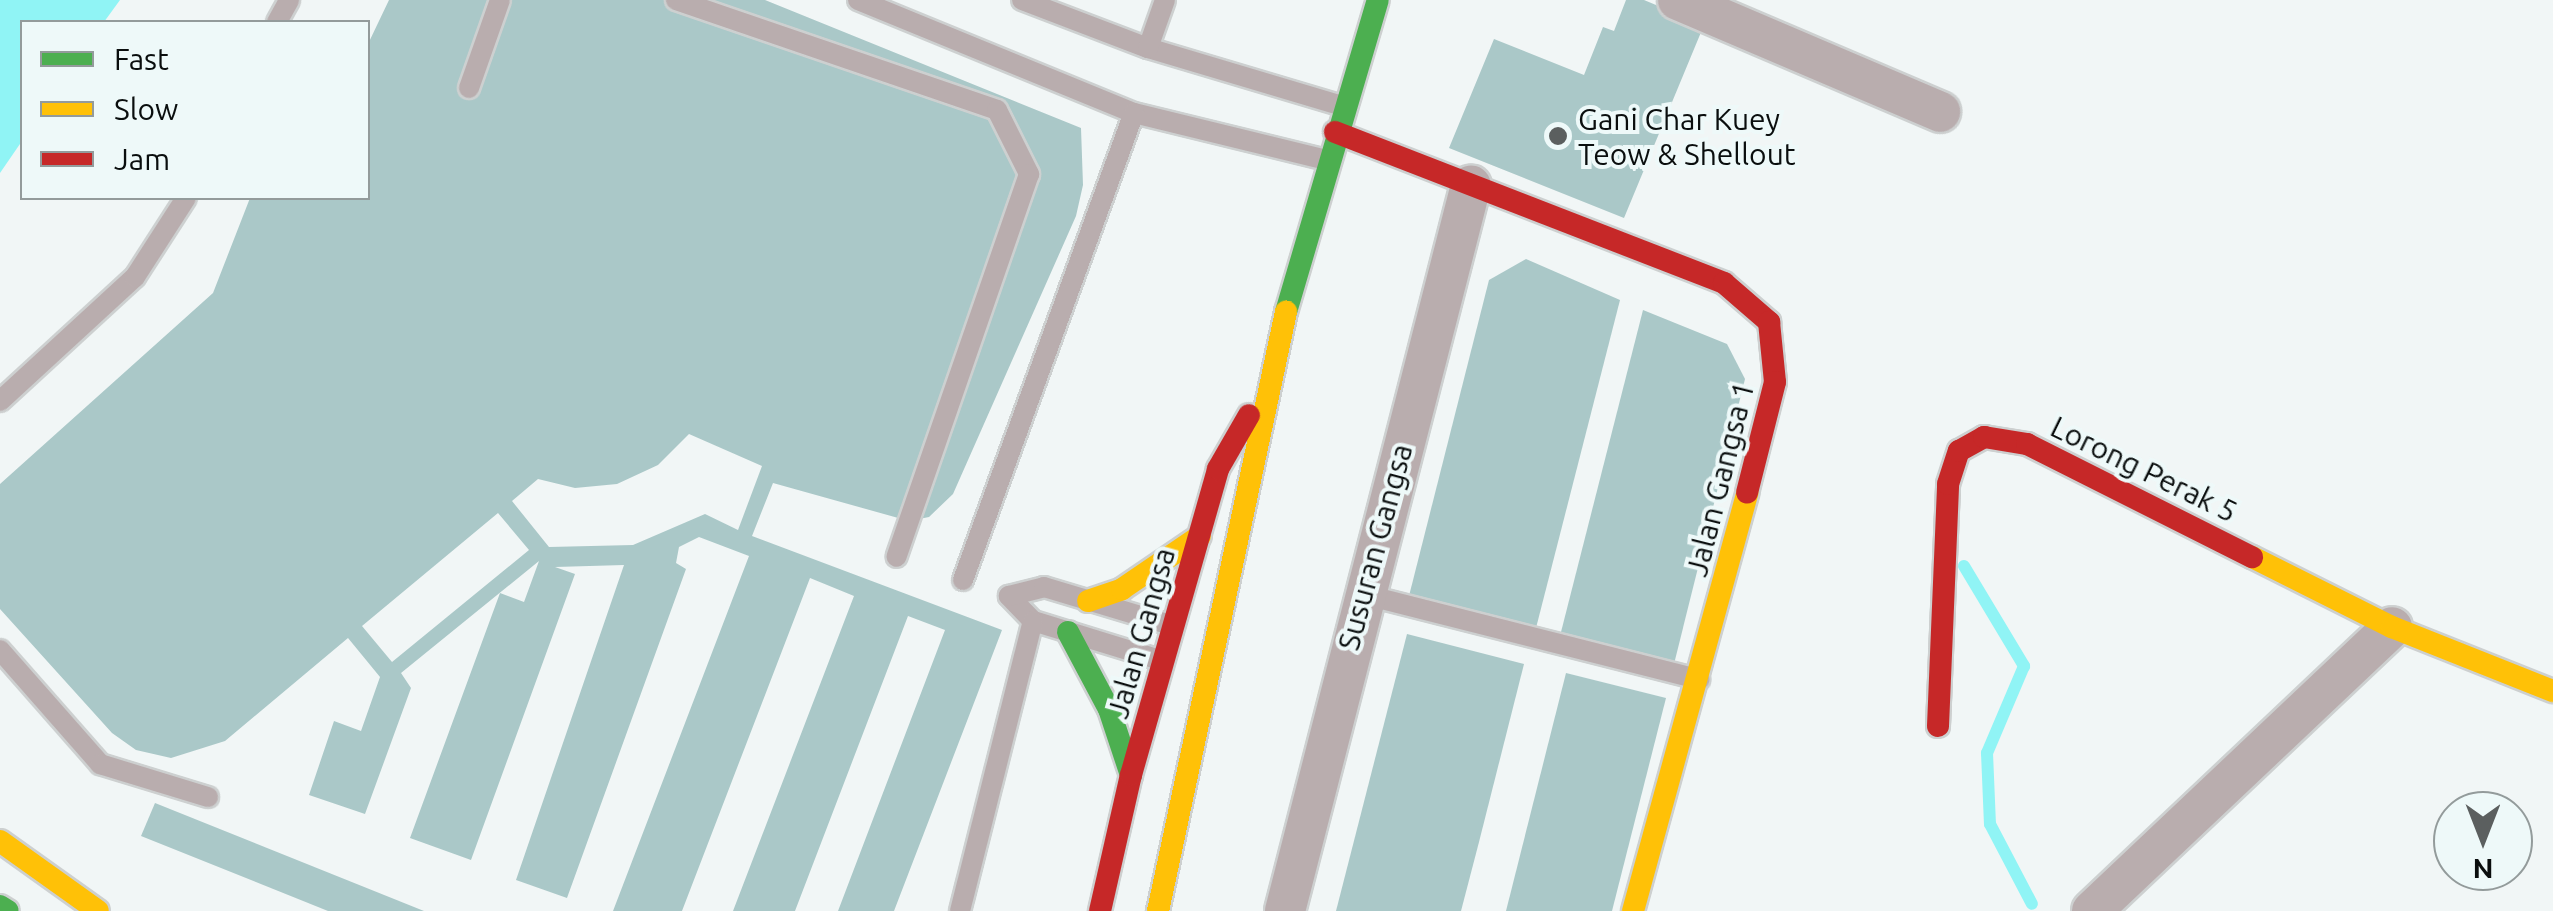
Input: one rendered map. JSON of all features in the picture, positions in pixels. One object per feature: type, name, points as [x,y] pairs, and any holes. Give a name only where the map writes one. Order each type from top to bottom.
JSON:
[{"type":"street","name":"Jalan Gangsa","points":[[1158,911],[1221,635],[1268,382],[1326,160],[1378,0]]},
{"type":"street","points":[[1678,0],[1940,112]]},
{"type":"street","name":"Jalan Gangsa 1","points":[[1336,132],[1724,282],[1769,322],[1775,382],[1702,680],[1632,911]]},
{"type":"street","name":"Susuran Gangsa","points":[[1285,911],[1362,594],[1471,185]]},
{"type":"street","name":"Jalan Gangsa","points":[[1100,911],[1131,774],[1218,470],[1268,382]]},
{"type":"street","name":"Lorong Perak 5","points":[[1938,726],[1948,484],[1959,451],[1984,438],[2027,444],[2392,627],[2553,691]]},
{"type":"street","points":[[1088,601],[1122,589],[1200,536]]},
{"type":"street","points":[[2092,911],[2392,627]]},
{"type":"street","points":[[1068,632],[1109,709],[1131,774]]},
{"type":"street","points":[[0,841],[98,911]]},
{"type":"street","points":[[0,906],[8,911]]},
{"type":"lane","points":[[469,88],[500,0]]},
{"type":"lane","points":[[676,0],[997,110],[1029,174],[896,557]]},
{"type":"lane","points":[[858,0],[1134,113],[1326,160]]},
{"type":"lane","points":[[1022,0],[1148,48],[1344,106]]},
{"type":"lane","points":[[1148,48],[1165,0]]},
{"type":"lane","points":[[963,580],[1134,113]]},
{"type":"lane","points":[[0,400],[136,276],[185,200]]},
{"type":"lane","points":[[1210,676],[1196,650],[1174,626],[1044,587],[1009,596],[1033,621],[1164,662],[1196,650],[1221,635]]},
{"type":"lane","points":[[1362,594],[1702,680]]},
{"type":"lane","points":[[960,911],[1033,621]]},
{"type":"lane","points":[[0,650],[100,764],[208,797]]},
{"type":"water","points":[[0,0],[120,0],[105,20],[20,20],[20,144],[0,173]]},
{"type":"building","points":[[389,0],[765,0],[1081,128],[1083,185],[1076,216],[953,494],[929,517],[909,521],[773,483],[752,536],[1002,630],[894,911],[838,911],[945,630],[908,616],[795,911],[733,911],[854,596],[810,578],[682,911],[613,911],[749,556],[699,537],[679,547],[676,563],[686,569],[567,898],[516,880],[624,565],[555,567],[575,574],[471,860],[410,838],[500,593],[524,602],[539,561],[401,673],[411,688],[365,814],[309,795],[334,721],[361,731],[380,677],[348,638],[225,741],[171,758],[136,750],[112,733],[0,609],[0,484],[213,293],[249,200],[370,200],[370,40]],"holes":[[[689,434],[762,466],[738,530],[705,514],[633,545],[549,547],[512,501],[538,479],[575,488],[617,484],[658,465]],[[498,513],[529,550],[392,662],[362,626]]]},
{"type":"building","points":[[1626,0],[1644,0],[1704,25],[1624,218],[1449,148],[1494,39],[1584,75],[1603,27],[1614,31]]},
{"type":"building","points":[[1526,259],[1620,300],[1536,628],[1409,596],[1489,280]]},
{"type":"building","points":[[1643,310],[1727,344],[1745,379],[1674,664],[1560,636]]},
{"type":"building","points":[[1407,634],[1524,664],[1479,842],[1461,911],[1336,911]]},
{"type":"building","points":[[1566,673],[1666,698],[1612,911],[1506,911]]},
{"type":"building","points":[[155,803],[424,911],[328,911],[141,836]]},
{"type":"waterway","points":[[1964,566],[2024,666],[1987,753],[1990,824],[2032,904]]},
{"type":"traffic: fast","points":[[1286,312],[1378,0]]},
{"type":"traffic: fast","points":[[1068,632],[1109,709],[1131,775]]},
{"type":"traffic: fast","points":[[0,906],[8,911]]},
{"type":"traffic: slow","points":[[1158,911],[1286,312]]},
{"type":"traffic: slow","points":[[1633,911],[1747,493]]},
{"type":"traffic: slow","points":[[1088,601],[1122,589],[1200,536]]},
{"type":"traffic: slow","points":[[2252,557],[2392,627],[2553,691]]},
{"type":"traffic: slow","points":[[0,841],[98,911]]},
{"type":"traffic: jam","points":[[1335,132],[1724,283],[1769,322],[1775,382],[1747,493]]},
{"type":"traffic: jam","points":[[1100,911],[1131,775],[1218,469],[1249,415]]},
{"type":"traffic: jam","points":[[1938,726],[1948,484],[1959,451],[1984,437],[2027,444],[2252,557]]},
{"type":"place","name":"Gani Char Kuey Teow & Shellout","points":[[1558,136]]}]
